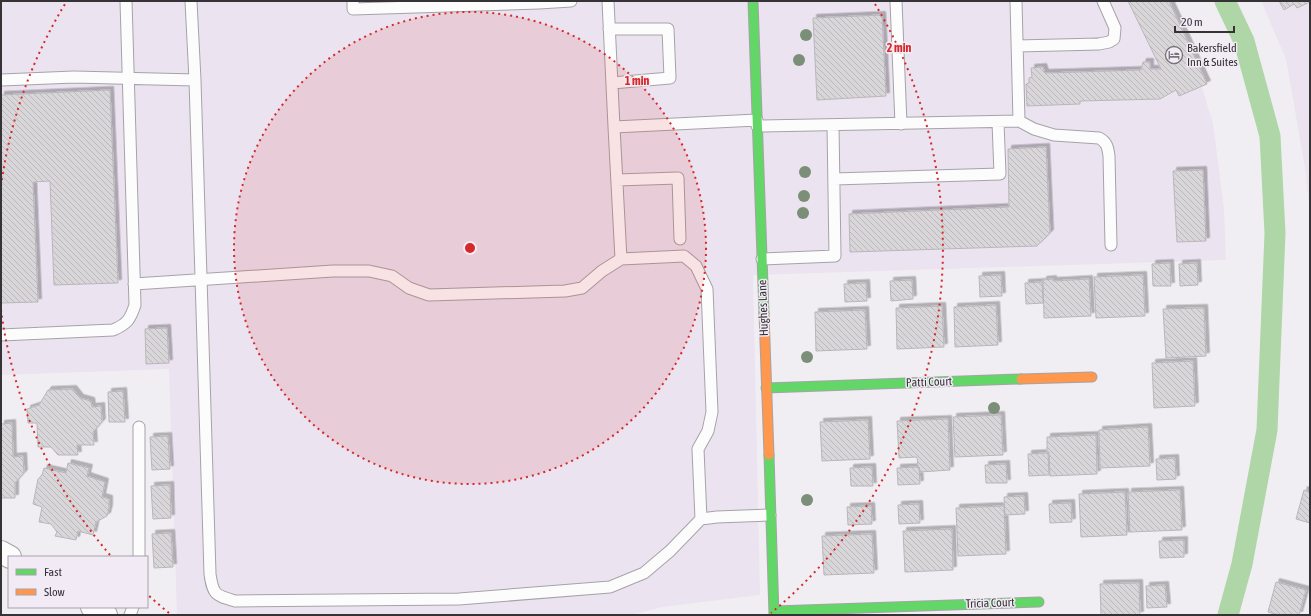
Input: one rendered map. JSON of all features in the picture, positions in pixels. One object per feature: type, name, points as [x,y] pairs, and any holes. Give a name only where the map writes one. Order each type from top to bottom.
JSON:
[{"type":"street","name":"Hughes Lane","points":[[753,1],[774,613]]},
{"type":"street","name":"Patti Court","points":[[766,388],[1092,377]]},
{"type":"street","name":"Tricia Court","points":[[774,613],[1039,602]]},
{"type":"street","points":[[94,608],[106,615]]},
{"type":"lane","points":[[1,335],[113,330],[124,325],[131,318],[135,305],[126,1]]},
{"type":"lane","points":[[191,1],[195,80],[210,574],[212,588],[218,596],[235,601],[459,599],[610,587],[644,573],[670,551],[701,519],[770,515]]},
{"type":"lane","points":[[353,1],[353,9],[571,1]]},
{"type":"lane","points":[[608,1],[621,259]]},
{"type":"lane","points":[[896,1],[901,124]]},
{"type":"lane","points":[[1016,1],[1019,121]]},
{"type":"lane","points":[[1017,46],[1099,44],[1109,42],[1114,39],[1115,28],[1103,1]]},
{"type":"lane","points":[[610,29],[668,29],[670,78],[612,83]]},
{"type":"lane","points":[[1,80],[74,77],[195,80]]},
{"type":"lane","points":[[614,127],[757,123],[833,125],[1019,121],[1054,135],[1099,138],[1104,140],[1107,147],[1111,245]]},
{"type":"lane","points":[[834,178],[1000,174],[998,122]]},
{"type":"lane","points":[[762,260],[835,256],[833,125]]},
{"type":"lane","points":[[617,180],[678,178],[680,239]]},
{"type":"lane","points":[[134,284],[369,271],[392,276],[409,288],[429,295],[564,291],[582,288],[602,271],[621,259],[684,256],[696,266],[707,289],[712,412],[708,431],[698,449],[701,519]]},
{"type":"lane","points":[[139,427],[139,556]]},
{"type":"shaded area","points":[[1,1],[1165,1],[1196,69],[1213,123],[1224,208],[1226,260],[753,275],[760,595],[662,607],[632,615],[177,615],[169,369],[1,375]]},
{"type":"shaded area","points":[[1261,1],[1310,1],[1310,214],[1305,168],[1286,59]]},
{"type":"building","name":"Bakersfield Inn & Suites","points":[[1128,1],[1169,1],[1207,84],[1179,96],[1176,90],[1160,99],[1080,101],[1080,104],[1027,106],[1026,84],[1029,83],[1029,78],[1032,77],[1031,68],[1043,67],[1045,73],[1141,70],[1143,62],[1150,62],[1150,69],[1161,69]]},
{"type":"building","points":[[1279,1],[1310,2],[1297,8],[1294,4],[1284,10]]},
{"type":"building","points":[[882,15],[886,96],[817,100],[813,18]]},
{"type":"building","points":[[110,90],[118,283],[54,285],[50,181],[33,182],[38,302],[1,303],[1,95]]},
{"type":"building","points":[[1046,147],[1050,233],[1037,246],[850,252],[849,214],[1009,207],[1008,149]]},
{"type":"building","points":[[1203,170],[1206,241],[1177,242],[1173,171]]},
{"type":"building","points":[[1170,263],[1171,286],[1153,286],[1152,264]]},
{"type":"building","points":[[1197,263],[1198,285],[1180,286],[1179,264]]},
{"type":"building","points":[[1001,275],[1002,296],[980,297],[979,276]]},
{"type":"building","points":[[1143,275],[1145,316],[1096,318],[1094,277]]},
{"type":"building","points":[[1053,279],[1053,281],[1089,279],[1091,316],[1044,318],[1043,280]]},
{"type":"building","points":[[912,280],[913,299],[891,301],[890,281]]},
{"type":"building","points":[[1042,282],[1043,303],[1026,304],[1025,283]]},
{"type":"building","points":[[866,283],[867,301],[845,302],[844,284]]},
{"type":"building","points":[[996,305],[998,345],[955,347],[954,307]]},
{"type":"building","points":[[942,306],[944,347],[897,349],[896,308]]},
{"type":"building","points":[[1204,308],[1206,356],[1166,358],[1163,309]]},
{"type":"building","points":[[865,310],[867,349],[816,351],[815,312]]},
{"type":"building","points":[[167,328],[169,363],[146,364],[145,329]]},
{"type":"building","points":[[1193,361],[1195,406],[1154,408],[1152,363]]},
{"type":"building","points":[[73,389],[80,398],[91,401],[92,407],[101,406],[102,422],[93,432],[94,445],[77,445],[78,455],[58,455],[51,447],[38,447],[37,423],[28,423],[27,409],[39,405],[48,390]]},
{"type":"building","points":[[123,391],[125,422],[109,422],[108,392]]},
{"type":"building","points":[[1001,415],[1003,455],[955,457],[953,417]]},
{"type":"building","points":[[948,419],[950,470],[920,472],[917,457],[899,458],[897,421]]},
{"type":"building","points":[[868,420],[870,459],[822,461],[820,422]]},
{"type":"building","points":[[12,423],[13,457],[23,456],[24,473],[15,483],[15,498],[1,498],[1,424]]},
{"type":"building","points":[[1148,427],[1150,466],[1100,468],[1099,430]]},
{"type":"building","points":[[1096,435],[1097,474],[1050,476],[1047,437]]},
{"type":"building","points":[[168,436],[170,469],[152,470],[150,437]]},
{"type":"building","points":[[1048,453],[1049,475],[1029,476],[1028,454]]},
{"type":"building","points":[[1175,458],[1176,479],[1157,480],[1156,459]]},
{"type":"building","points":[[68,463],[89,468],[87,476],[105,482],[102,497],[109,499],[107,516],[96,522],[93,535],[78,531],[76,540],[55,536],[57,532],[51,524],[39,522],[42,507],[33,504],[38,479],[42,475],[44,468],[66,473]]},
{"type":"building","points":[[1006,464],[1007,483],[986,483],[985,465]]},
{"type":"building","points":[[872,467],[873,486],[851,486],[850,468]]},
{"type":"building","points":[[919,467],[920,484],[898,485],[897,468]]},
{"type":"building","points":[[170,485],[171,518],[153,519],[151,486]]},
{"type":"building","points":[[1180,490],[1182,530],[1130,532],[1128,492]]},
{"type":"building","points":[[1304,490],[1310,492],[1310,523],[1296,519]]},
{"type":"building","points":[[1125,492],[1127,535],[1081,537],[1079,494]]},
{"type":"building","points":[[1024,496],[1025,514],[1005,515],[1004,497]]},
{"type":"building","points":[[1071,503],[1072,522],[1050,523],[1049,504]]},
{"type":"building","points":[[919,504],[920,523],[899,524],[898,505]]},
{"type":"building","points":[[871,506],[872,524],[848,525],[847,507]]},
{"type":"building","points":[[1004,506],[1006,554],[958,556],[956,508]]},
{"type":"building","points":[[952,529],[953,570],[905,572],[903,531]]},
{"type":"building","points":[[171,533],[173,567],[154,568],[152,534]]},
{"type":"building","points":[[872,534],[874,573],[824,575],[822,536]]},
{"type":"building","points":[[1184,540],[1184,557],[1160,558],[1159,541]]},
{"type":"building","points":[[1276,582],[1306,590],[1299,615],[1279,615],[1268,612]]},
{"type":"building","points":[[1139,583],[1140,615],[1101,615],[1100,584]]},
{"type":"building","points":[[1165,585],[1167,607],[1147,608],[1146,586]]},
{"type":"waterway","points":[[1225,1],[1244,41],[1270,136],[1275,233],[1267,430],[1242,564],[1228,615]]},
{"type":"traffic: fast","points":[[753,1],[764,313]]},
{"type":"traffic: fast","points":[[766,388],[1021,379]]},
{"type":"traffic: fast","points":[[769,455],[774,615]]},
{"type":"traffic: fast","points":[[774,611],[1039,602]]},
{"type":"traffic: slow","points":[[764,313],[769,455]]},
{"type":"traffic: slow","points":[[1021,379],[1092,377]]},
{"type":"place","name":"Bakersfield Inn & Suites","points":[[1174,55]]}]
